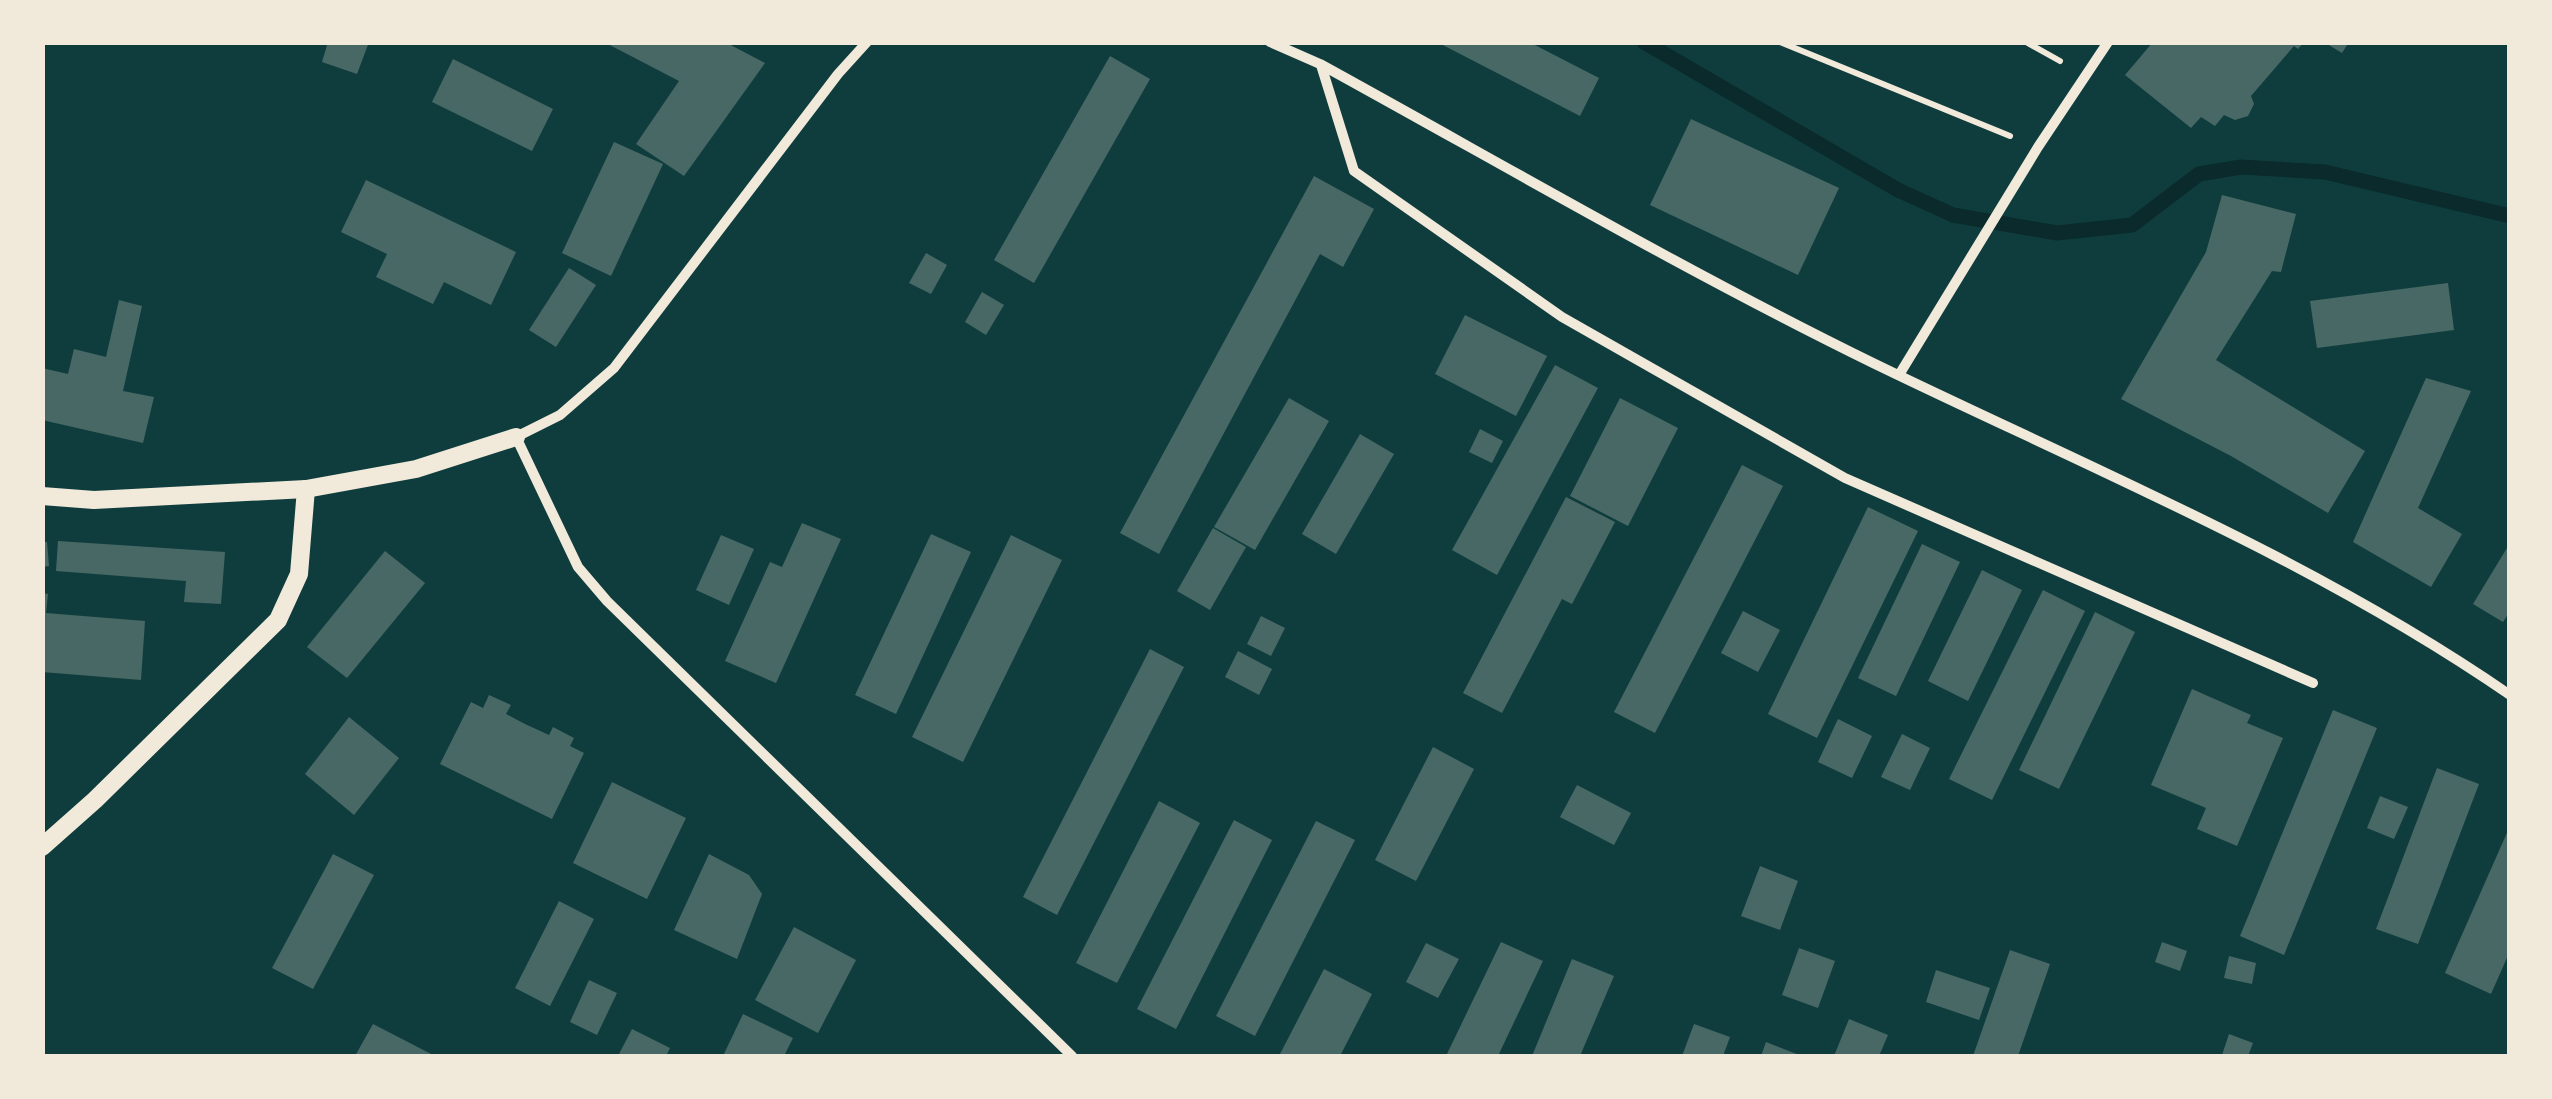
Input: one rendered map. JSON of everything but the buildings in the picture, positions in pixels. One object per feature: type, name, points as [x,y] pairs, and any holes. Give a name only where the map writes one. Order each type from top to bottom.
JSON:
[{"type":"street","points":[[42,496],[94,500],[306,489],[416,468],[516,437],[560,415],[614,368],[838,74],[867,42]]},
{"type":"street","points":[[1270,42],[1320,64],[1794,324],[2380,612],[2510,695]]},
{"type":"street","points":[[1899,375],[2038,147],[2108,42]]},
{"type":"street","points":[[1320,64],[1354,171],[1562,317],[1845,478],[2313,683]]},
{"type":"street","points":[[516,437],[578,567],[607,601],[1072,1056]]},
{"type":"street","points":[[42,847],[278,620],[299,574],[306,489]]},
{"type":"path","points":[[1780,42],[2038,147]]},
{"type":"waterway","points":[[1644,42],[1898,190],[1953,215],[2057,233],[2132,225],[2199,174],[2241,167],[2325,172],[2510,216]]}]
